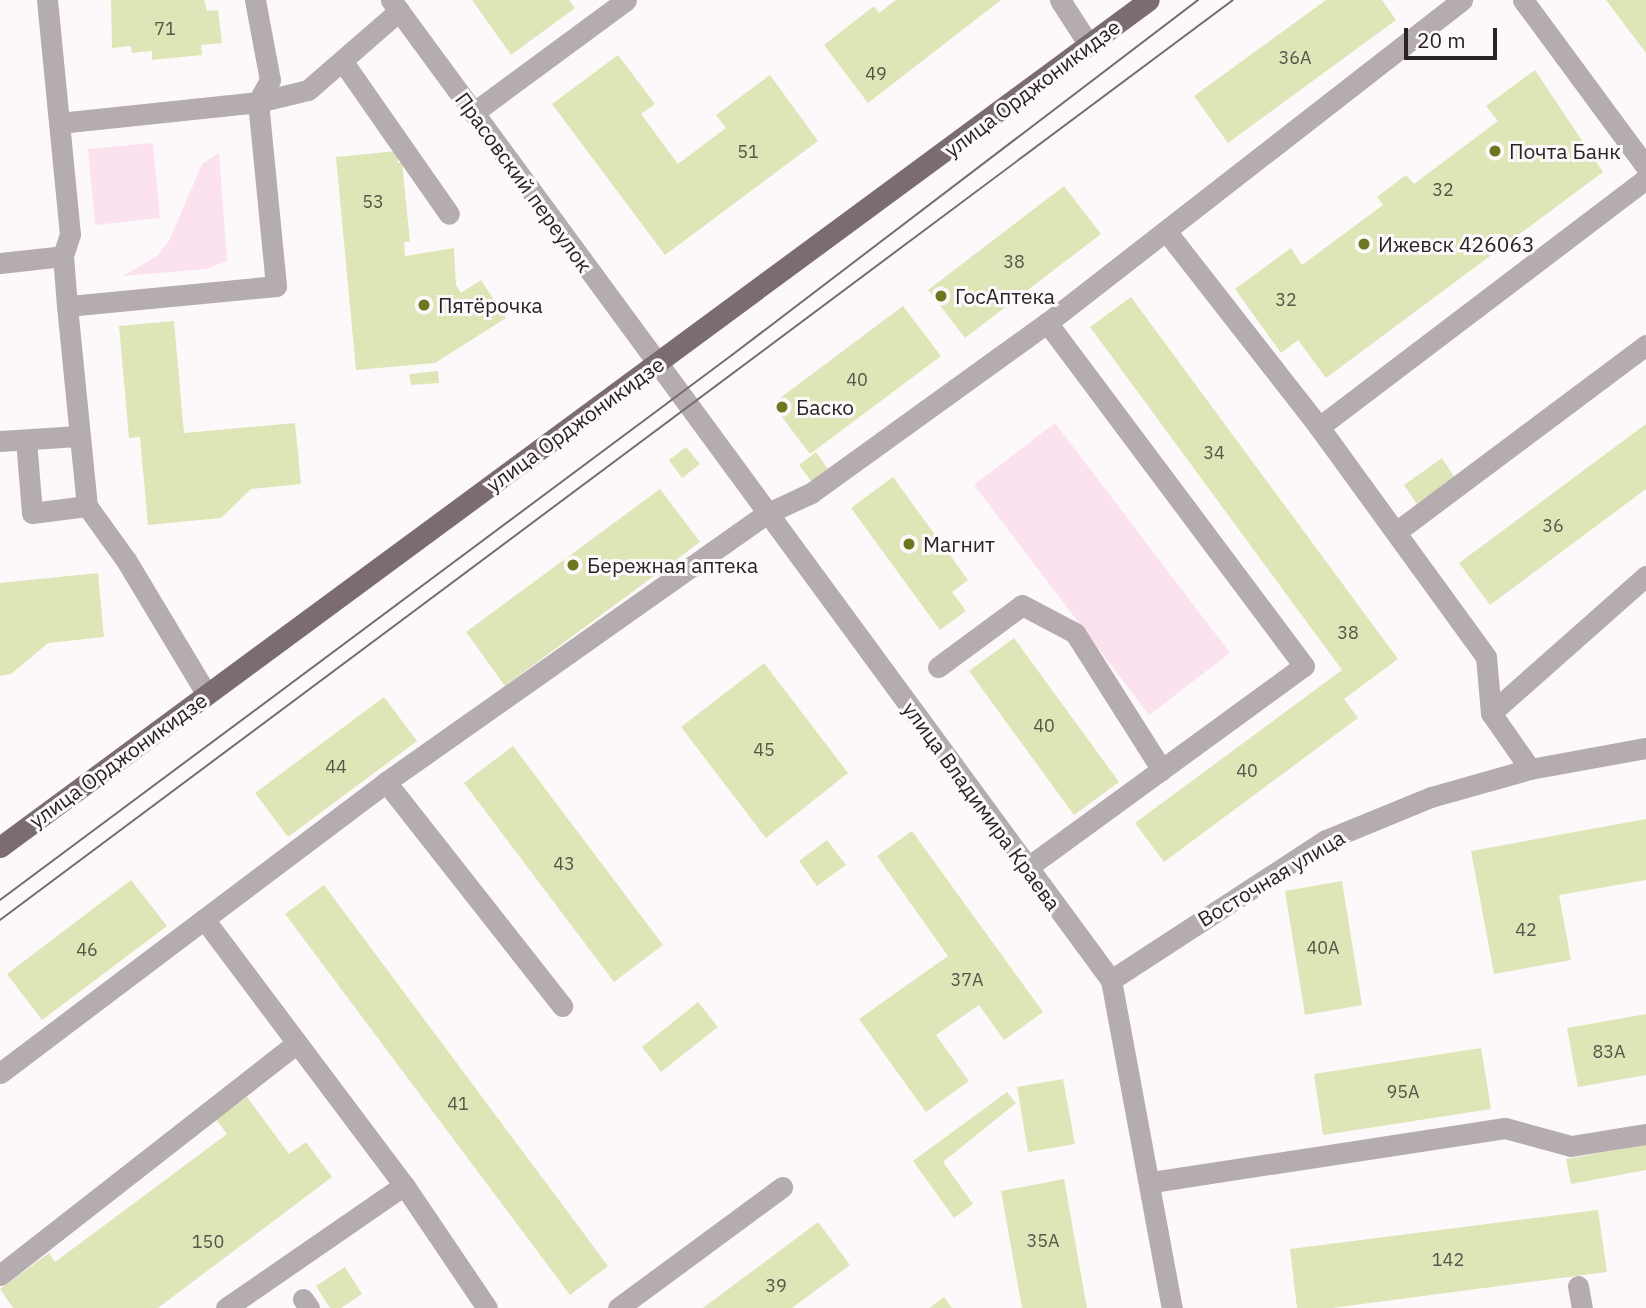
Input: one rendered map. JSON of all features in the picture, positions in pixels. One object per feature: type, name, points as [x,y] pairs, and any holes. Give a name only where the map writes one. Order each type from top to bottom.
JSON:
[{"type":"main road","name":"улица Орджоникидзе","points":[[0,847],[1149,0]]},
{"type":"street","points":[[47,0],[70,234],[63,256],[78,436],[87,506],[126,560],[207,695]]},
{"type":"street","points":[[67,306],[276,286],[258,102],[270,80],[255,0]]},
{"type":"street","points":[[473,113],[626,0]]},
{"type":"street","points":[[1060,0],[1089,45]]},
{"type":"street","points":[[0,1073],[386,782],[766,514],[811,493],[1047,323],[1462,0]]},
{"type":"street","points":[[1523,0],[1646,167]]},
{"type":"street","points":[[59,123],[258,102],[308,90],[343,62],[395,5]]},
{"type":"street","name":"Прасовский переулок","points":[[395,5],[655,364]]},
{"type":"street","points":[[343,62],[449,214]]},
{"type":"street","points":[[1319,427],[1646,179]]},
{"type":"street","points":[[1166,231],[1319,427],[1486,657],[1491,713],[1530,769]]},
{"type":"street","points":[[0,263],[63,256]]},
{"type":"street","points":[[1028,867],[1304,666],[1047,323]]},
{"type":"street","points":[[1396,532],[1646,345]]},
{"type":"street","name":"улица Владимира Краева","points":[[655,364],[1111,981],[1152,1182],[1172,1308]]},
{"type":"street","points":[[0,442],[78,436]]},
{"type":"street","points":[[26,440],[32,513],[87,506]]},
{"type":"street","points":[[1491,713],[1646,576]]},
{"type":"street","points":[[938,667],[1022,606],[1075,633],[1162,770]]},
{"type":"street","name":"Восточная улица","points":[[1111,981],[1325,840],[1431,797],[1530,769],[1646,748]]},
{"type":"street","points":[[386,782],[562,1006]]},
{"type":"street","points":[[204,919],[404,1185],[487,1308]]},
{"type":"street","points":[[0,1275],[296,1044]]},
{"type":"street","points":[[1152,1182],[1505,1128],[1571,1146],[1646,1134]]},
{"type":"street","points":[[226,1308],[404,1185]]},
{"type":"street","points":[[618,1308],[782,1186]]},
{"type":"street","points":[[1578,1286],[1582,1308]]},
{"type":"shaded area","points":[[153,143],[160,218],[95,225],[88,149]]},
{"type":"shaded area","points":[[219,153],[227,261],[206,269],[123,276],[157,256],[169,241],[202,164]]},
{"type":"shaded area","points":[[1055,423],[1230,653],[1149,715],[974,485]]},
{"type":"building","points":[[111,0],[204,0],[207,11],[218,10],[222,43],[201,45],[202,55],[152,60],[152,51],[132,53],[131,46],[112,48]]},
{"type":"building","points":[[472,0],[569,0],[575,8],[511,55]]},
{"type":"building","points":[[896,0],[1001,0],[868,103],[824,45],[874,6],[879,13]]},
{"type":"building","points":[[1326,0],[1382,0],[1396,20],[1228,143],[1194,96]]},
{"type":"building","points":[[1606,0],[1646,0],[1646,53]]},
{"type":"building","points":[[618,55],[655,104],[641,114],[678,164],[726,128],[716,115],[770,75],[818,141],[665,255],[552,104]]},
{"type":"building","points":[[1535,70],[1603,172],[1326,378],[1298,340],[1281,353],[1235,289],[1291,248],[1302,265],[1383,205],[1377,197],[1406,175],[1414,184],[1498,121],[1486,106]]},
{"type":"building","name":"Пятёрочка","points":[[397,151],[398,163],[402,162],[410,242],[404,242],[405,256],[454,248],[456,285],[461,293],[481,280],[506,318],[435,363],[356,370],[336,157]]},
{"type":"building","points":[[1064,186],[1101,234],[965,338],[928,290]]},
{"type":"building","points":[[1131,297],[1398,659],[1344,699],[1358,718],[1164,862],[1135,823],[1342,670],[1090,327]]},
{"type":"building","points":[[903,306],[941,356],[810,454],[772,404]]},
{"type":"building","points":[[174,321],[184,433],[295,423],[301,484],[251,489],[221,518],[148,525],[140,437],[129,438],[119,326]]},
{"type":"building","points":[[438,371],[439,383],[411,385],[409,374]]},
{"type":"building","points":[[1646,424],[1646,489],[1490,605],[1459,563]]},
{"type":"building","points":[[686,447],[700,464],[682,478],[669,460]]},
{"type":"building","points":[[816,452],[828,469],[811,481],[799,465]]},
{"type":"building","points":[[1442,458],[1455,478],[1417,504],[1404,485]]},
{"type":"building","name":"Магнит","points":[[893,477],[968,580],[952,592],[966,611],[940,630],[851,508]]},
{"type":"building","points":[[660,489],[700,542],[505,686],[466,632]]},
{"type":"building","points":[[98,573],[104,637],[48,643],[11,674],[0,676],[0,583]]},
{"type":"building","points":[[1014,638],[1119,782],[1074,815],[969,671]]},
{"type":"building","points":[[764,663],[848,773],[766,838],[681,727]]},
{"type":"building","points":[[384,697],[417,741],[288,837],[255,793]]},
{"type":"building","points":[[513,746],[663,945],[614,982],[464,783]]},
{"type":"building","points":[[1646,819],[1646,880],[1559,895],[1571,960],[1494,974],[1471,851]]},
{"type":"building","points":[[912,831],[1043,1012],[1004,1040],[979,1005],[936,1035],[969,1081],[926,1112],[859,1019],[948,956],[877,856]]},
{"type":"building","points":[[827,840],[846,865],[817,886],[799,861]]},
{"type":"building","points":[[131,880],[167,926],[42,1020],[7,974]]},
{"type":"building","points":[[1342,881],[1362,1005],[1305,1015],[1285,891]]},
{"type":"building","points":[[324,885],[608,1266],[570,1295],[285,914]]},
{"type":"building","points":[[698,1002],[718,1027],[661,1072],[642,1047]]},
{"type":"building","points":[[1646,1014],[1646,1075],[1578,1087],[1567,1028]]},
{"type":"building","points":[[1481,1048],[1491,1109],[1323,1135],[1314,1074]]},
{"type":"building","points":[[1063,1079],[1075,1144],[1028,1152],[1017,1087]]},
{"type":"building","points":[[1007,1092],[1016,1103],[943,1162],[973,1204],[954,1218],[913,1161]]},
{"type":"building","points":[[247,1097],[289,1154],[306,1142],[332,1177],[158,1308],[13,1308],[0,1289],[49,1253],[55,1262],[227,1134],[216,1119]]},
{"type":"building","points":[[1646,1145],[1646,1170],[1571,1184],[1566,1159]]},
{"type":"building","points":[[1064,1179],[1087,1308],[1022,1308],[1001,1191]]},
{"type":"building","points":[[1598,1210],[1607,1272],[1332,1308],[1297,1308],[1290,1249]]},
{"type":"building","points":[[818,1222],[850,1265],[792,1308],[703,1308]]},
{"type":"building","points":[[345,1267],[362,1294],[341,1308],[330,1308],[316,1286]]},
{"type":"building","points":[[944,1297],[952,1308],[929,1308]]},
{"type":"tram line","points":[[0,900],[732,355],[1198,0]]},
{"type":"tram line","points":[[0,920],[1233,0]]},
{"type":"place","name":"Почта Банк","points":[[1495,151]]},
{"type":"place","name":"Ижевск 426063","points":[[1364,244]]},
{"type":"place","name":"ГосАптека","points":[[941,296]]},
{"type":"place","name":"Пятёрочка","points":[[424,305]]},
{"type":"place","name":"Баско","points":[[782,407]]},
{"type":"place","name":"Магнит","points":[[909,544]]},
{"type":"place","name":"Бережная аптека","points":[[573,565]]}]
